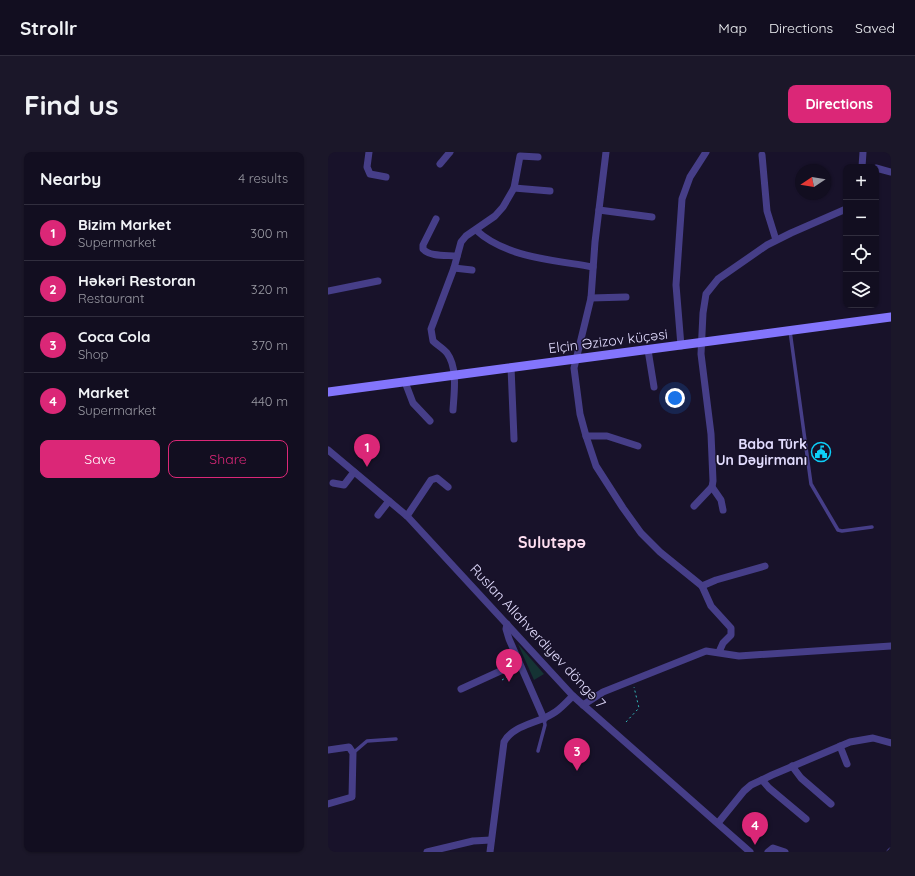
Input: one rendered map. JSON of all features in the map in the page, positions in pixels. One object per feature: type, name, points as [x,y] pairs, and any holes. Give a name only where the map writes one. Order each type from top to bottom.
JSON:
[{"type":"street","points":[[369,152],[367,167],[370,174],[386,177]]},
{"type":"street","points":[[440,164],[450,152]]},
{"type":"street","points":[[606,152],[591,298],[576,360],[574,375],[580,414],[596,466],[641,533],[655,547],[702,586],[711,606],[732,631],[719,652]]},
{"type":"street","points":[[681,346],[676,293],[682,199],[690,177],[706,152]]},
{"type":"street","points":[[861,153],[863,164]]},
{"type":"street","points":[[762,155],[767,211],[776,240]]},
{"type":"street","points":[[454,410],[454,375],[448,355],[433,341],[431,334],[463,238],[500,212],[514,188],[520,156],[538,157]]},
{"type":"street","points":[[879,169],[891,172]]},
{"type":"street","points":[[514,188],[550,191]]},
{"type":"street","points":[[599,210],[652,217]]},
{"type":"street","points":[[694,506],[712,487],[713,481],[711,434],[700,344],[704,302],[710,288],[718,279],[776,240],[843,211]]},
{"type":"street","points":[[436,219],[423,245],[423,248],[429,253],[435,255],[457,256]]},
{"type":"street","points":[[476,230],[487,238],[510,250],[594,267]]},
{"type":"street","points":[[454,268],[472,270]]},
{"type":"street","points":[[328,291],[378,281]]},
{"type":"street","points":[[591,298],[626,297]]},
{"type":"street","name":"Elçin Əzizov küçəsi","points":[[328,392],[511,367],[700,344],[891,317]]},
{"type":"street","points":[[648,350],[654,387]]},
{"type":"street","points":[[511,367],[514,439]]},
{"type":"street","points":[[405,382],[413,403],[430,421]]},
{"type":"street","points":[[586,436],[607,436],[638,446]]},
{"type":"street","name":"Ruslan Allahverdiyev döngə 7","points":[[328,450],[407,516],[573,696],[750,852]]},
{"type":"street","points":[[333,483],[344,485],[354,472]]},
{"type":"street","points":[[407,516],[434,478],[437,478],[448,487]]},
{"type":"street","points":[[712,487],[721,500],[723,510]]},
{"type":"street","points":[[378,515],[389,501]]},
{"type":"street","points":[[702,586],[716,580],[765,566]]},
{"type":"street","points":[[507,624],[507,634],[544,719]]},
{"type":"street","points":[[583,705],[603,692],[700,652],[719,652],[740,656],[891,646]]},
{"type":"street","points":[[462,690],[520,666]]},
{"type":"street","points":[[490,852],[504,742],[513,731],[544,719],[556,712],[573,696]]},
{"type":"street","points":[[718,823],[744,791],[762,780],[792,766],[862,738],[873,738],[891,743]]},
{"type":"street","points":[[840,746],[847,764]]},
{"type":"street","points":[[328,750],[349,747],[353,753],[352,797],[328,804]]},
{"type":"street","points":[[792,766],[801,778],[831,804]]},
{"type":"street","points":[[762,780],[769,788],[806,819]]},
{"type":"street","points":[[427,852],[473,841],[491,840]]},
{"type":"street","points":[[768,852],[773,848],[785,852]]},
{"type":"lane","points":[[790,331],[811,484],[838,530],[842,531],[872,527]]},
{"type":"lane","points":[[538,751],[545,725],[544,719]]},
{"type":"lane","points":[[353,753],[366,742],[396,739]]},
{"type":"path","points":[[502,680],[520,666]]},
{"type":"path","points":[[626,722],[639,708],[632,680]]},
{"type":"green space","points":[[518,644],[544,674],[534,680]]},
{"type":"place","name":"Baba Türk Un Dəyirmanı","points":[[821,452]]},
{"type":"place","name":"Bizim Market","points":[[367,467]]},
{"type":"place","name":"Həkəri Restoran","points":[[509,682]]},
{"type":"place","name":"Coca Cola","points":[[577,771]]},
{"type":"place","name":"Market","points":[[755,845]]},
{"type":"district","name":"Sulutəpə","points":[[552,542]]}]
